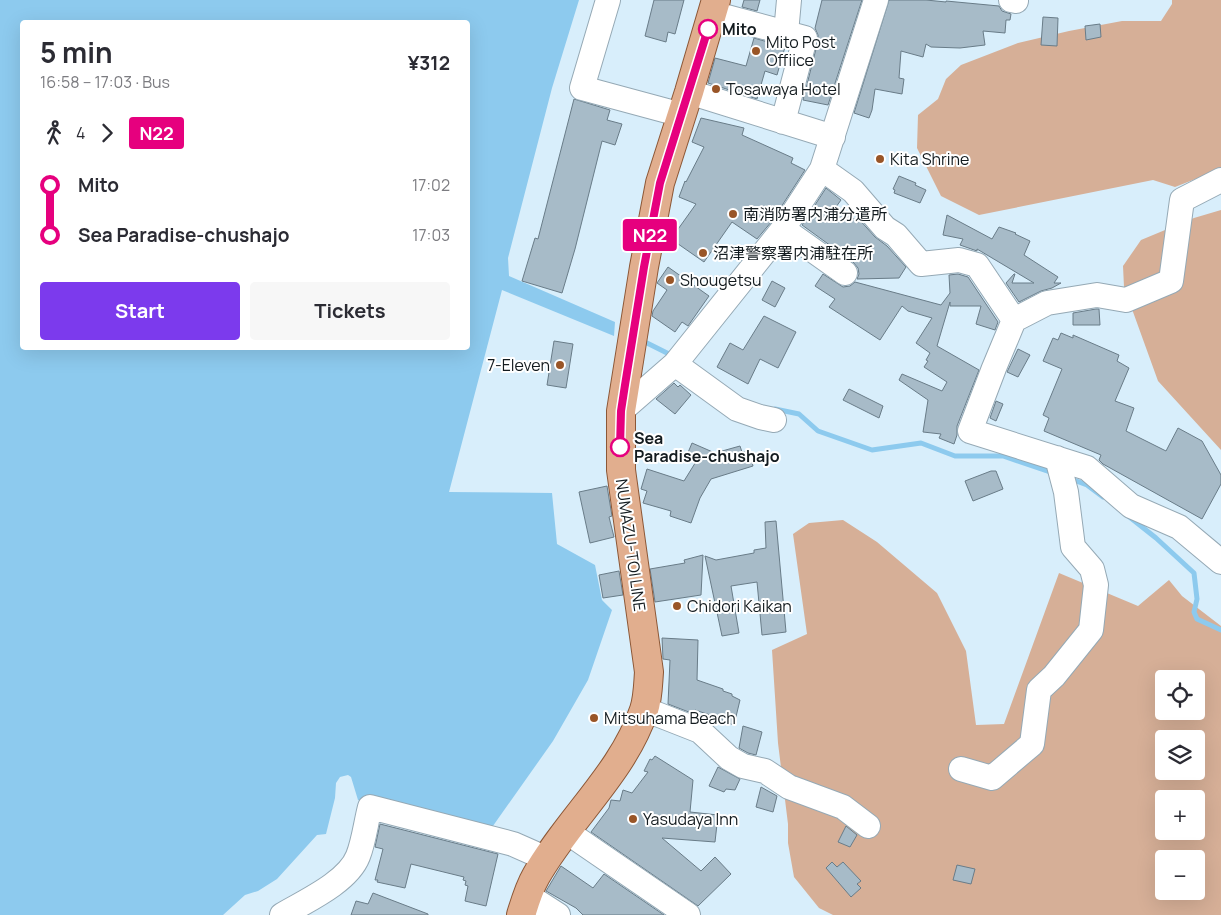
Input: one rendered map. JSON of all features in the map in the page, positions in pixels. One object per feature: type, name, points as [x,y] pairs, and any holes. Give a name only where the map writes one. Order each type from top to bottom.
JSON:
[{"type":"main road","name":"NUMAZU-TOI LINE","points":[[524,905],[547,859],[622,756],[644,709],[648,672],[621,470],[621,411],[644,267],[660,183],[686,104],[714,6]]},
{"type":"street","points":[[608,0],[582,88],[686,104],[783,122],[832,137]]},
{"type":"street","points":[[786,33],[788,0]]},
{"type":"street","points":[[621,411],[675,364],[783,229],[822,169],[876,0]]},
{"type":"street","points":[[1011,0],[1016,0]]},
{"type":"street","points":[[714,6],[786,33],[805,38],[783,122]]},
{"type":"street","points":[[822,169],[853,191],[884,228],[896,235],[921,264],[959,260],[977,265],[1014,320]]},
{"type":"street","points":[[1221,180],[1182,200],[1172,281],[1126,300],[1097,295],[1047,303],[1014,320],[970,430],[1005,450],[1087,468],[1131,506],[1179,527],[1221,562]]},
{"type":"street","points":[[783,229],[845,273]]},
{"type":"street","points":[[675,364],[737,409],[774,420]]},
{"type":"street","points":[[961,768],[992,778],[1032,744],[1039,690],[1054,676],[1091,630],[1096,585],[1092,569],[1073,547],[1065,488],[1058,461]]},
{"type":"street","points":[[644,709],[700,731],[729,758],[743,766],[765,771],[789,788],[843,807],[868,826]]},
{"type":"street","points":[[282,915],[324,890],[346,874],[358,857],[370,807],[513,844],[547,859]]},
{"type":"street","points":[[567,832],[688,915]]},
{"type":"street","points":[[524,905],[558,915]]},
{"type":"shaded area","points":[[1172,0],[1221,0],[1221,169],[1175,187],[1153,180],[979,215],[941,196],[917,148],[918,115],[938,99],[946,79],[961,65],[1018,43],[1069,31],[1122,21],[1161,21],[1172,4]]},
{"type":"shaded area","points":[[1221,210],[1221,450],[1158,381],[1124,287],[1123,266],[1141,240],[1194,218]]},
{"type":"shaded area","points":[[843,520],[877,542],[937,593],[966,651],[976,725],[1004,724],[1059,573],[1138,606],[1169,580],[1182,596],[1221,626],[1221,915],[833,915],[819,908],[794,877],[788,843],[788,824],[778,743],[772,650],[807,634],[793,534],[809,523]]},
{"type":"water","points":[[0,0],[579,0],[552,88],[508,258],[509,276],[615,322],[614,336],[502,290],[449,492],[552,493],[557,544],[595,565],[602,600],[612,610],[588,680],[553,741],[488,833],[358,800],[351,777],[348,775],[340,777],[336,783],[335,798],[326,834],[317,835],[277,879],[258,891],[245,895],[223,915],[0,915]]},
{"type":"building","points":[[654,0],[684,0],[675,34],[668,32],[666,42],[645,36]]},
{"type":"building","points":[[744,0],[760,0],[757,11],[742,7]]},
{"type":"building","points":[[822,0],[862,0],[828,105],[803,100],[818,41],[815,28]]},
{"type":"building","points":[[889,0],[946,1],[999,6],[1002,11],[1011,14],[1010,20],[1006,20],[1005,33],[983,31],[985,45],[960,48],[931,47],[926,44],[923,57],[901,51],[899,78],[904,79],[902,94],[875,89],[869,118],[854,113]]},
{"type":"building","points":[[1043,17],[1058,18],[1057,46],[1041,45]]},
{"type":"building","points":[[1100,24],[1101,37],[1086,40],[1085,26]]},
{"type":"building","points":[[754,38],[785,47],[777,75],[765,71],[757,99],[708,83],[715,58],[746,66]]},
{"type":"building","points":[[574,99],[610,110],[607,120],[622,124],[615,145],[602,141],[562,293],[522,281],[535,238],[538,239]]},
{"type":"building","points":[[701,118],[744,128],[742,135],[793,158],[791,163],[805,170],[772,221],[757,239],[732,222],[704,262],[671,239],[696,204],[679,197],[685,181],[704,147],[692,142]]},
{"type":"building","points":[[899,176],[916,183],[915,185],[926,190],[920,203],[894,193],[895,190],[893,189]]},
{"type":"building","points":[[826,188],[841,200],[836,207],[856,220],[858,218],[906,267],[899,278],[857,279],[859,274],[858,268],[853,262],[802,225]]},
{"type":"building","points":[[947,215],[992,239],[999,227],[1016,233],[1030,241],[1024,255],[1058,277],[1054,283],[1061,283],[1019,302],[1006,283],[1015,274],[1012,283],[1034,283],[977,249],[977,251],[960,245],[963,239],[943,235]]},
{"type":"building","points":[[668,267],[709,296],[688,326],[682,322],[675,332],[652,316],[653,311],[667,290],[657,283]]},
{"type":"building","points":[[823,274],[843,287],[850,286],[855,282],[941,305],[950,293],[949,275],[958,274],[968,277],[998,322],[995,330],[976,324],[981,306],[950,306],[950,302],[937,346],[979,370],[957,426],[954,444],[939,438],[941,434],[923,432],[928,400],[899,380],[902,374],[942,391],[947,382],[924,367],[930,353],[916,343],[932,318],[908,311],[902,306],[880,340],[829,307],[835,299],[815,286]]},
{"type":"building","points":[[772,281],[785,288],[775,307],[762,300]]},
{"type":"building","points":[[1099,309],[1100,325],[1073,325],[1073,313]]},
{"type":"building","points":[[764,316],[796,332],[778,368],[760,359],[748,384],[717,367],[730,343],[743,350]]},
{"type":"building","points":[[1061,333],[1073,338],[1073,335],[1119,355],[1117,361],[1129,368],[1115,401],[1134,408],[1126,431],[1166,451],[1178,428],[1202,441],[1221,475],[1221,484],[1202,519],[1103,464],[1099,460],[1101,455],[1044,431],[1049,418],[1043,415],[1062,369],[1043,361],[1053,338],[1058,340]]},
{"type":"building","name":"7-Eleven","points":[[554,341],[573,344],[566,388],[547,385]]},
{"type":"building","points":[[1018,349],[1030,355],[1018,377],[1007,372]]},
{"type":"building","points":[[674,383],[678,387],[680,385],[691,395],[675,414],[656,399]]},
{"type":"building","points":[[849,389],[883,406],[879,418],[843,400]]},
{"type":"building","points":[[996,401],[1003,404],[996,421],[990,418]]},
{"type":"building","points":[[692,443],[715,453],[740,446],[742,452],[749,452],[753,466],[711,479],[700,498],[691,523],[670,516],[671,511],[643,503],[647,491],[641,489],[647,469],[684,481],[697,460],[687,455]]},
{"type":"building","points":[[991,471],[996,471],[1003,489],[973,501],[965,481]]},
{"type":"building","points":[[607,486],[612,516],[609,517],[614,537],[590,543],[579,492]]},
{"type":"building","points":[[776,521],[786,632],[762,635],[757,582],[731,586],[739,633],[722,636],[705,556],[716,560],[754,553],[754,550],[766,548],[765,522]]},
{"type":"building","points":[[703,555],[701,595],[655,602],[650,569],[685,563],[684,560]]},
{"type":"building","points":[[619,571],[623,595],[603,598],[599,575]]},
{"type":"building","points":[[662,638],[698,640],[697,680],[723,689],[723,691],[732,694],[732,696],[740,700],[734,725],[695,710],[694,714],[668,704],[670,660],[663,659]]},
{"type":"building","points":[[743,726],[762,732],[756,755],[739,748]]},
{"type":"building","points":[[655,756],[693,780],[690,812],[718,815],[715,842],[662,838],[701,871],[715,857],[731,874],[698,906],[591,832],[609,808],[611,800],[620,801],[623,790],[632,793],[648,772],[644,771],[650,759],[652,760]]},
{"type":"building","points":[[718,767],[740,779],[735,790],[726,789],[724,792],[709,786]]},
{"type":"building","points":[[761,787],[777,796],[773,812],[756,807]]},
{"type":"building","points":[[380,824],[498,854],[486,906],[465,901],[468,886],[465,885],[464,877],[411,864],[405,888],[377,882],[378,880],[375,880],[383,849],[375,847]]},
{"type":"building","points":[[846,826],[857,835],[850,847],[838,842]]},
{"type":"building","points":[[832,862],[837,867],[843,862],[861,881],[857,884],[861,888],[851,897],[826,868]]},
{"type":"building","points":[[957,865],[975,869],[971,884],[953,880]]},
{"type":"building","points":[[561,866],[593,888],[604,874],[664,915],[583,915],[576,908],[546,891]]},
{"type":"building","points":[[373,893],[428,915],[351,915],[356,901],[368,904]]},
{"type":"waterway","points":[[647,343],[671,355]]},
{"type":"waterway","points":[[775,409],[799,414],[818,431],[872,450],[921,443],[955,456],[1003,456],[1053,473]]},
{"type":"waterway","points":[[1071,479],[1087,485],[1103,497]]},
{"type":"waterway","points":[[1127,515],[1156,538],[1194,573],[1197,599],[1194,612],[1197,619],[1221,630]]},
{"type":"bus line","name":"N22","points":[[620,447],[621,411],[644,267],[660,183],[708,29]]},
{"type":"place","name":"Mito","points":[[708,29]]},
{"type":"place","name":"Mito Post Offiice","points":[[756,51]]},
{"type":"place","name":"Tosawaya Hotel","points":[[716,89]]},
{"type":"place","name":"Kita Shrine","points":[[880,159]]},
{"type":"place","name":"南消防署内浦分遣所","points":[[733,214]]},
{"type":"place","name":"沼津警察署内浦駐在所","points":[[703,253]]},
{"type":"place","name":"Shougetsu","points":[[670,280]]},
{"type":"place","name":"7-Eleven","points":[[560,365]]},
{"type":"place","name":"Sea Paradise-chushajo","points":[[620,447]]},
{"type":"place","name":"Chidori Kaikan","points":[[677,606]]},
{"type":"place","name":"Mitsuhama Beach","points":[[594,718]]},
{"type":"place","name":"Yasudaya Inn","points":[[633,819]]}]
